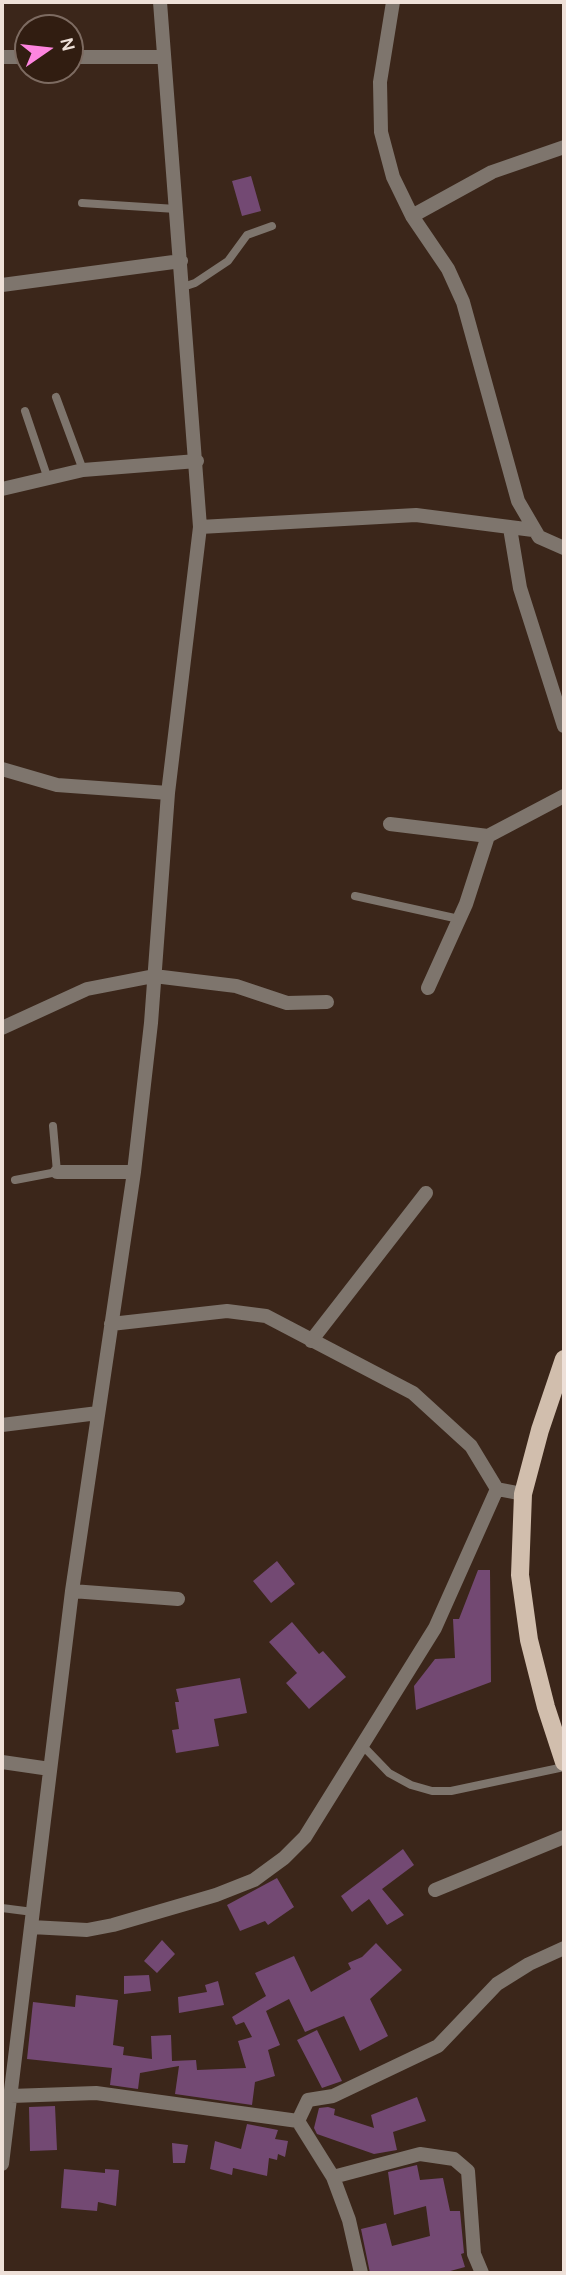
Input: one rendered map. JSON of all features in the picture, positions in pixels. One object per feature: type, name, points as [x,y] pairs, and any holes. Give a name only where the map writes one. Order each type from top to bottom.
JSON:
[{"type":"main road","points":[[564,1359],[540,1430],[523,1494],[520,1575],[529,1640],[546,1707],[564,1762]]},
{"type":"street","points":[[2,2164],[72,1591],[134,1172],[154,976],[168,793],[200,527],[160,2]]},
{"type":"street","points":[[393,2],[380,82],[382,132],[393,177],[412,216],[448,269],[463,302],[518,501],[533,530],[554,546],[564,548]]},
{"type":"street","points":[[84,57],[163,57]]},
{"type":"street","points":[[412,216],[492,172],[564,147]]},
{"type":"street","points":[[2,285],[181,261]]},
{"type":"street","points":[[2,489],[83,470],[197,461]]},
{"type":"street","points":[[200,527],[416,515],[533,530]]},
{"type":"street","points":[[510,528],[520,588],[564,726]]},
{"type":"street","points":[[2,769],[57,785],[168,793]]},
{"type":"street","points":[[390,824],[488,836],[564,796]]},
{"type":"street","points":[[428,988],[459,919],[488,836]]},
{"type":"street","points":[[2,1041],[5,1040],[2,1030],[88,989],[154,976],[236,986],[287,1003],[327,1002]]},
{"type":"street","points":[[57,1172],[134,1172]]},
{"type":"street","points":[[311,1341],[426,1193]]},
{"type":"street","points":[[111,1324],[228,1311],[266,1317],[413,1393],[471,1446],[497,1489],[523,1494]]},
{"type":"street","points":[[2,1425],[98,1413]]},
{"type":"street","points":[[32,1919],[86,1930],[113,1925],[216,1895],[254,1880],[284,1858],[305,1838],[435,1628],[497,1489]]},
{"type":"street","points":[[72,1591],[178,1600]]},
{"type":"street","points":[[2,1762],[50,1769]]},
{"type":"street","points":[[435,1890],[564,1837]]},
{"type":"street","points":[[298,2121],[308,2100],[333,2096],[438,2046],[497,1984],[529,1964],[564,1948]]},
{"type":"street","points":[[11,2096],[96,2093],[298,2121]]},
{"type":"street","points":[[298,2121],[333,2177],[349,2220],[361,2273]]},
{"type":"street","points":[[333,2177],[420,2154],[454,2159],[468,2171],[474,2255],[482,2273]]},
{"type":"lane","points":[[82,203],[176,209]]},
{"type":"lane","points":[[183,287],[195,283],[228,261],[247,236],[272,226]]},
{"type":"lane","points":[[56,397],[83,470]]},
{"type":"lane","points":[[25,411],[48,478]]},
{"type":"lane","points":[[355,896],[459,919]]},
{"type":"lane","points":[[15,1180],[57,1172],[53,1126]]},
{"type":"lane","points":[[362,1745],[389,1773],[411,1785],[432,1791],[451,1791],[564,1767]]},
{"type":"lane","points":[[2,1908],[32,1919]]},
{"type":"building","points":[[251,176],[261,211],[242,216],[232,181]]},
{"type":"building","points":[[277,1561],[295,1584],[271,1603],[253,1581]]},
{"type":"building","points":[[478,1570],[490,1570],[491,1682],[416,1710],[414,1686],[435,1659],[455,1658],[453,1619],[459,1619]]},
{"type":"building","points":[[292,1622],[319,1654],[323,1651],[346,1677],[309,1709],[286,1683],[297,1673],[269,1642]]},
{"type":"building","points":[[240,1678],[247,1713],[214,1719],[219,1746],[176,1753],[172,1730],[179,1729],[176,1689]]},
{"type":"building","points":[[403,1849],[414,1865],[382,1889],[404,1915],[387,1925],[369,1899],[352,1912],[341,1896]]},
{"type":"building","points":[[277,1878],[294,1907],[268,1925],[265,1921],[240,1931],[227,1905]]},
{"type":"building","points":[[162,1940],[175,1954],[157,1973],[144,1961]]},
{"type":"building","points":[[376,1943],[402,1970],[370,1999],[388,2036],[360,2051],[344,2016],[305,2032],[289,1999],[266,2011],[280,2045],[268,2050],[275,2076],[255,2082],[252,2105],[175,2094],[179,2066],[140,2073],[138,2089],[110,2085],[112,2068],[27,2059],[33,2002],[75,2007],[76,1995],[118,2000],[113,2045],[124,2047],[123,2055],[152,2059],[151,2036],[171,2035],[172,2061],[196,2060],[197,2070],[246,2068],[238,2041],[252,2037],[244,2022],[236,2025],[232,2017],[266,1996],[255,1973],[294,1956],[311,1992],[351,1969],[348,1963],[362,1957]]},
{"type":"building","points":[[149,1975],[151,1991],[124,1994],[124,1976]]},
{"type":"building","points":[[218,1981],[224,2005],[179,2013],[178,1997],[207,1992],[205,1985]]},
{"type":"building","points":[[317,2030],[342,2081],[322,2088],[297,2040]]},
{"type":"building","points":[[417,2097],[426,2121],[393,2132],[397,2150],[374,2154],[317,2134],[314,2128],[319,2108],[335,2109],[334,2115],[374,2128],[371,2115]]},
{"type":"building","points":[[55,2106],[57,2150],[30,2151],[29,2107]]},
{"type":"building","points":[[247,2124],[278,2130],[275,2139],[288,2141],[285,2157],[278,2154],[277,2160],[269,2158],[267,2176],[233,2168],[232,2175],[210,2169],[215,2141],[241,2149]]},
{"type":"building","points":[[172,2143],[188,2145],[185,2163],[173,2163]]},
{"type":"building","points":[[417,2165],[420,2180],[443,2178],[450,2211],[460,2211],[464,2253],[461,2254],[465,2267],[443,2273],[370,2273],[361,2229],[386,2223],[392,2246],[430,2236],[426,2206],[394,2215],[388,2172]]},
{"type":"building","points":[[64,2169],[105,2173],[105,2169],[119,2170],[116,2206],[98,2202],[97,2211],[61,2208]]}]
